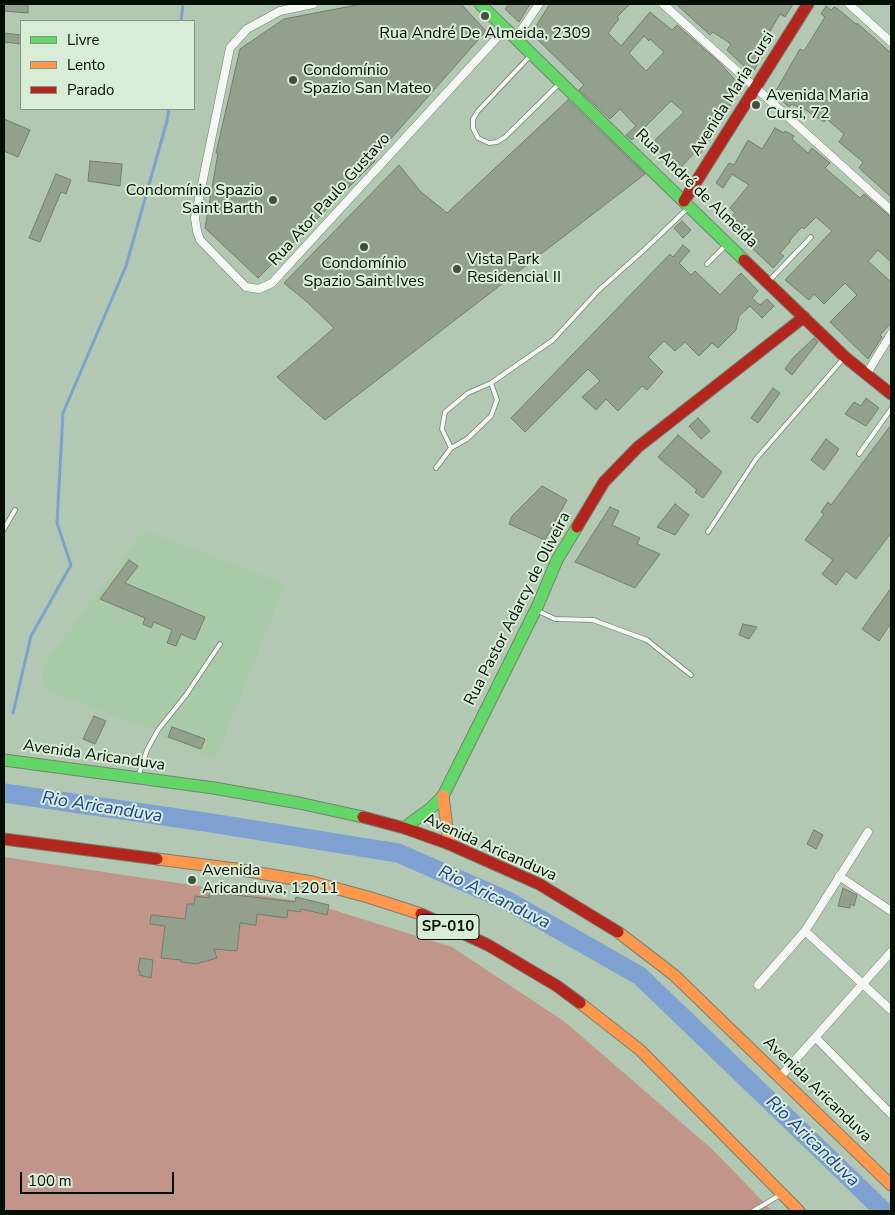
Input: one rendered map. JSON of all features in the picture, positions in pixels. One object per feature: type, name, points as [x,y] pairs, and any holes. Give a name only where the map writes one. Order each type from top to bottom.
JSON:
[{"type":"main road","name":"Rua André de Almeida","points":[[480,4],[845,357],[891,394]]},
{"type":"main road","name":"Avenida Maria Cursi","points":[[687,204],[808,4]]},
{"type":"main road","name":"Rua Pastor Adarcy de Oliveira","points":[[404,828],[431,808],[443,796],[535,610],[557,560],[604,482],[638,447],[804,318]]},
{"type":"main road","name":"Avenida Aricanduva","points":[[4,760],[214,788],[299,802],[357,815],[404,828],[449,844],[538,884],[618,932],[674,975],[891,1184]]},
{"type":"main road","points":[[443,796],[449,844]]},
{"type":"main road","name":"SP-010","points":[[4,839],[228,868],[312,882],[368,897],[431,919],[488,945],[557,986],[640,1050],[798,1211]]},
{"type":"street","name":"Rua Ator Paulo Gustavo","points":[[312,4],[280,11],[247,30],[230,48],[195,218],[196,231],[200,240],[246,287],[259,288],[272,283],[506,28]]},
{"type":"street","points":[[516,38],[539,4]]},
{"type":"street","points":[[663,4],[891,210]]},
{"type":"street","points":[[849,4],[891,42]]},
{"type":"street","points":[[866,375],[891,334]]},
{"type":"street","points":[[758,985],[805,931],[868,832]]},
{"type":"street","points":[[839,876],[891,911]]},
{"type":"street","points":[[805,931],[863,982],[891,1010]]},
{"type":"street","points":[[780,1077],[891,952]]},
{"type":"street","points":[[816,1038],[891,1114]]},
{"type":"lane","points":[[533,54],[478,111],[473,119],[473,128],[478,138],[489,143],[497,142],[561,82]]},
{"type":"lane","points":[[451,448],[442,430],[445,412],[468,392],[491,383],[553,340],[599,290],[644,250],[687,204]]},
{"type":"lane","points":[[768,282],[811,237]]},
{"type":"lane","points":[[707,264],[728,243]]},
{"type":"lane","points":[[708,532],[756,459],[845,357]]},
{"type":"lane","points":[[436,468],[451,448],[467,439],[491,416],[498,400],[491,383]]},
{"type":"lane","points":[[859,454],[891,409]]},
{"type":"lane","points":[[4,529],[15,510]]},
{"type":"lane","points":[[535,610],[555,619],[593,620],[648,640],[690,675]]},
{"type":"lane","points":[[137,778],[147,750],[158,730],[186,695],[220,644]]},
{"type":"lane","points":[[753,1211],[782,1194]]},
{"type":"path","points":[[370,516],[502,578],[535,610]]},
{"type":"path","points":[[780,739],[756,729],[684,742],[690,675],[729,702],[771,708],[793,716],[824,729],[891,769]]},
{"type":"path","points":[[763,777],[780,739],[793,716]]},
{"type":"path","points":[[4,775],[287,814]]},
{"type":"path","points":[[868,832],[891,794]]},
{"type":"path","points":[[344,826],[430,852]]},
{"type":"path","points":[[500,881],[532,897],[610,944],[638,964]]},
{"type":"path","points":[[652,975],[676,996]]},
{"type":"path","points":[[846,1160],[891,1204]]},
{"type":"path","points":[[804,1198],[818,1211]]},
{"type":"shaded area","points":[[144,530],[285,584],[215,760],[163,737],[158,730],[132,723],[45,689],[41,669]]},
{"type":"shaded area","points":[[4,857],[311,903],[452,947],[565,1022],[713,1150],[772,1211],[4,1211]]},
{"type":"building","points":[[4,4],[28,4],[28,13],[4,11]]},
{"type":"building","points":[[362,4],[461,4],[486,31],[373,159],[375,161],[258,278],[205,228],[218,153],[216,153],[240,49],[284,19]]},
{"type":"building","points":[[509,4],[530,4],[519,22],[505,9]]},
{"type":"building","points":[[550,4],[630,4],[617,17],[619,19],[608,33],[621,46],[650,12],[672,30],[677,25],[719,62],[737,82],[732,92],[734,94],[728,101],[731,104],[700,154],[696,151],[680,168],[675,164],[671,169],[659,157],[662,154],[652,143],[684,112],[671,101],[632,140],[626,135],[636,126],[620,109],[610,119],[579,90],[584,85],[532,32]],"holes":[[[644,36],[649,41],[650,39],[664,52],[646,71],[629,53]]]},
{"type":"building","points":[[676,4],[793,4],[785,17],[780,14],[769,33],[773,36],[752,74],[727,50],[731,44],[713,32],[710,35]]},
{"type":"building","points":[[826,6],[831,10],[834,7],[838,9],[891,53],[891,197],[859,168],[863,162],[839,142],[844,134],[827,119],[824,122],[800,106],[792,104],[789,107],[774,94],[800,49],[804,51],[825,17],[821,14]]},
{"type":"building","points":[[4,33],[20,35],[20,44],[4,42]]},
{"type":"building","name":"Vista Park Residencial II","points":[[568,100],[645,174],[325,420],[277,377],[334,328],[284,283],[399,165],[420,191],[447,213]]},
{"type":"building","points":[[4,119],[30,130],[18,157],[4,151]]},
{"type":"building","points":[[775,128],[794,136],[792,139],[808,153],[812,148],[830,163],[825,168],[860,198],[864,194],[891,217],[891,262],[878,250],[868,261],[891,282],[891,323],[880,335],[882,337],[868,359],[830,322],[857,295],[845,283],[824,304],[814,294],[809,300],[785,280],[832,231],[816,217],[804,229],[802,227],[790,240],[780,253],[784,256],[773,268],[726,223],[735,213],[730,208],[749,185],[732,174],[723,188],[716,183],[729,163],[734,165],[748,140],[762,149]]},
{"type":"building","points":[[90,161],[122,164],[120,186],[88,181]]},
{"type":"building","points":[[56,174],[71,180],[66,194],[61,192],[40,242],[29,238]]},
{"type":"building","points":[[682,221],[691,230],[683,238],[674,228]]},
{"type":"building","points":[[683,245],[690,251],[679,263],[691,275],[695,271],[720,295],[741,273],[758,291],[752,298],[760,305],[767,299],[774,306],[762,318],[750,306],[739,316],[736,330],[718,348],[712,343],[699,356],[685,342],[675,351],[664,341],[648,357],[663,372],[647,390],[642,386],[618,411],[606,399],[596,410],[582,397],[600,381],[588,369],[525,432],[511,418],[670,254],[673,257]]},
{"type":"building","points":[[814,338],[818,342],[792,375],[785,369],[793,358]]},
{"type":"building","points":[[773,388],[780,393],[758,423],[751,418]]},
{"type":"building","points":[[866,398],[879,408],[866,426],[845,414],[854,402],[861,406]]},
{"type":"building","points":[[698,418],[710,431],[701,439],[689,426]]},
{"type":"building","points":[[891,425],[891,533],[856,579],[846,571],[836,585],[822,574],[833,560],[805,540],[824,514],[821,512],[828,502],[831,505]]},
{"type":"building","points":[[678,435],[722,472],[703,498],[695,492],[697,490],[658,457]]},
{"type":"building","points":[[826,439],[839,449],[824,470],[811,460]]},
{"type":"building","points":[[542,486],[567,500],[545,540],[509,524],[512,516]]},
{"type":"building","points":[[675,504],[689,515],[675,535],[657,527]]},
{"type":"building","points":[[610,507],[619,511],[612,525],[640,538],[637,544],[660,554],[635,588],[575,562]]},
{"type":"building","points":[[129,560],[138,566],[125,583],[205,617],[195,640],[181,634],[176,646],[167,643],[172,630],[154,622],[151,628],[143,624],[145,618],[100,599]]},
{"type":"building","points":[[891,588],[891,623],[879,641],[862,629]]},
{"type":"building","points":[[743,624],[757,627],[749,639],[739,635]]},
{"type":"building","points":[[94,716],[106,721],[95,744],[83,739]]},
{"type":"building","points":[[172,727],[205,739],[201,749],[168,737]]},
{"type":"building","points":[[814,830],[823,835],[816,849],[807,844]]},
{"type":"building","points":[[843,888],[857,895],[854,906],[850,904],[850,908],[838,906]]},
{"type":"building","points":[[210,892],[295,902],[296,897],[329,905],[327,915],[301,909],[300,912],[288,910],[287,918],[257,914],[256,925],[240,923],[237,951],[214,949],[217,958],[196,964],[161,958],[165,926],[150,924],[151,915],[185,919],[187,904],[194,904],[195,896],[209,898]]},
{"type":"building","points":[[140,958],[153,960],[151,978],[139,975]]},
{"type":"waterway","points":[[181,20],[183,4]]},
{"type":"waterway","points":[[13,713],[31,636],[71,565],[57,523],[63,413],[126,266],[169,110]]},
{"type":"waterway","name":"Rio Aricanduva","points":[[4,793],[205,822],[398,853],[508,901],[640,976],[884,1211]]},
{"type":"traffic: fast","points":[[480,4],[744,260]]},
{"type":"traffic: fast","points":[[404,828],[431,808],[443,796],[538,605],[557,560],[577,527]]},
{"type":"traffic: fast","points":[[4,760],[214,788],[299,803],[363,817]]},
{"type":"traffic: slow","points":[[443,796],[449,844]]},
{"type":"traffic: slow","points":[[157,859],[236,869],[312,882],[421,914]]},
{"type":"traffic: slow","points":[[618,932],[674,975],[891,1185]]},
{"type":"traffic: slow","points":[[580,1003],[640,1050],[799,1211]]},
{"type":"traffic: jam","points":[[684,201],[808,4]]},
{"type":"traffic: jam","points":[[744,260],[845,357],[891,394]]},
{"type":"traffic: jam","points":[[577,527],[604,482],[638,447],[804,317]]},
{"type":"traffic: jam","points":[[363,817],[404,828],[449,844],[539,884],[618,932]]},
{"type":"traffic: jam","points":[[4,839],[157,859]]},
{"type":"traffic: jam","points":[[421,914],[488,945],[557,986],[580,1003]]},
{"type":"place","name":"Rua André De Almeida, 2309","points":[[485,16]]},
{"type":"place","name":"Condomínio Spazio San Mateo","points":[[293,80]]},
{"type":"place","name":"Avenida Maria Cursi, 72","points":[[756,105]]},
{"type":"place","name":"Condomínio Spazio Saint Barth","points":[[273,200]]},
{"type":"place","name":"Condomínio Spazio Saint Ives","points":[[364,247]]},
{"type":"place","name":"Vista Park Residencial II","points":[[457,269]]},
{"type":"place","name":"Avenida Aricanduva, 12011","points":[[192,880]]}]
